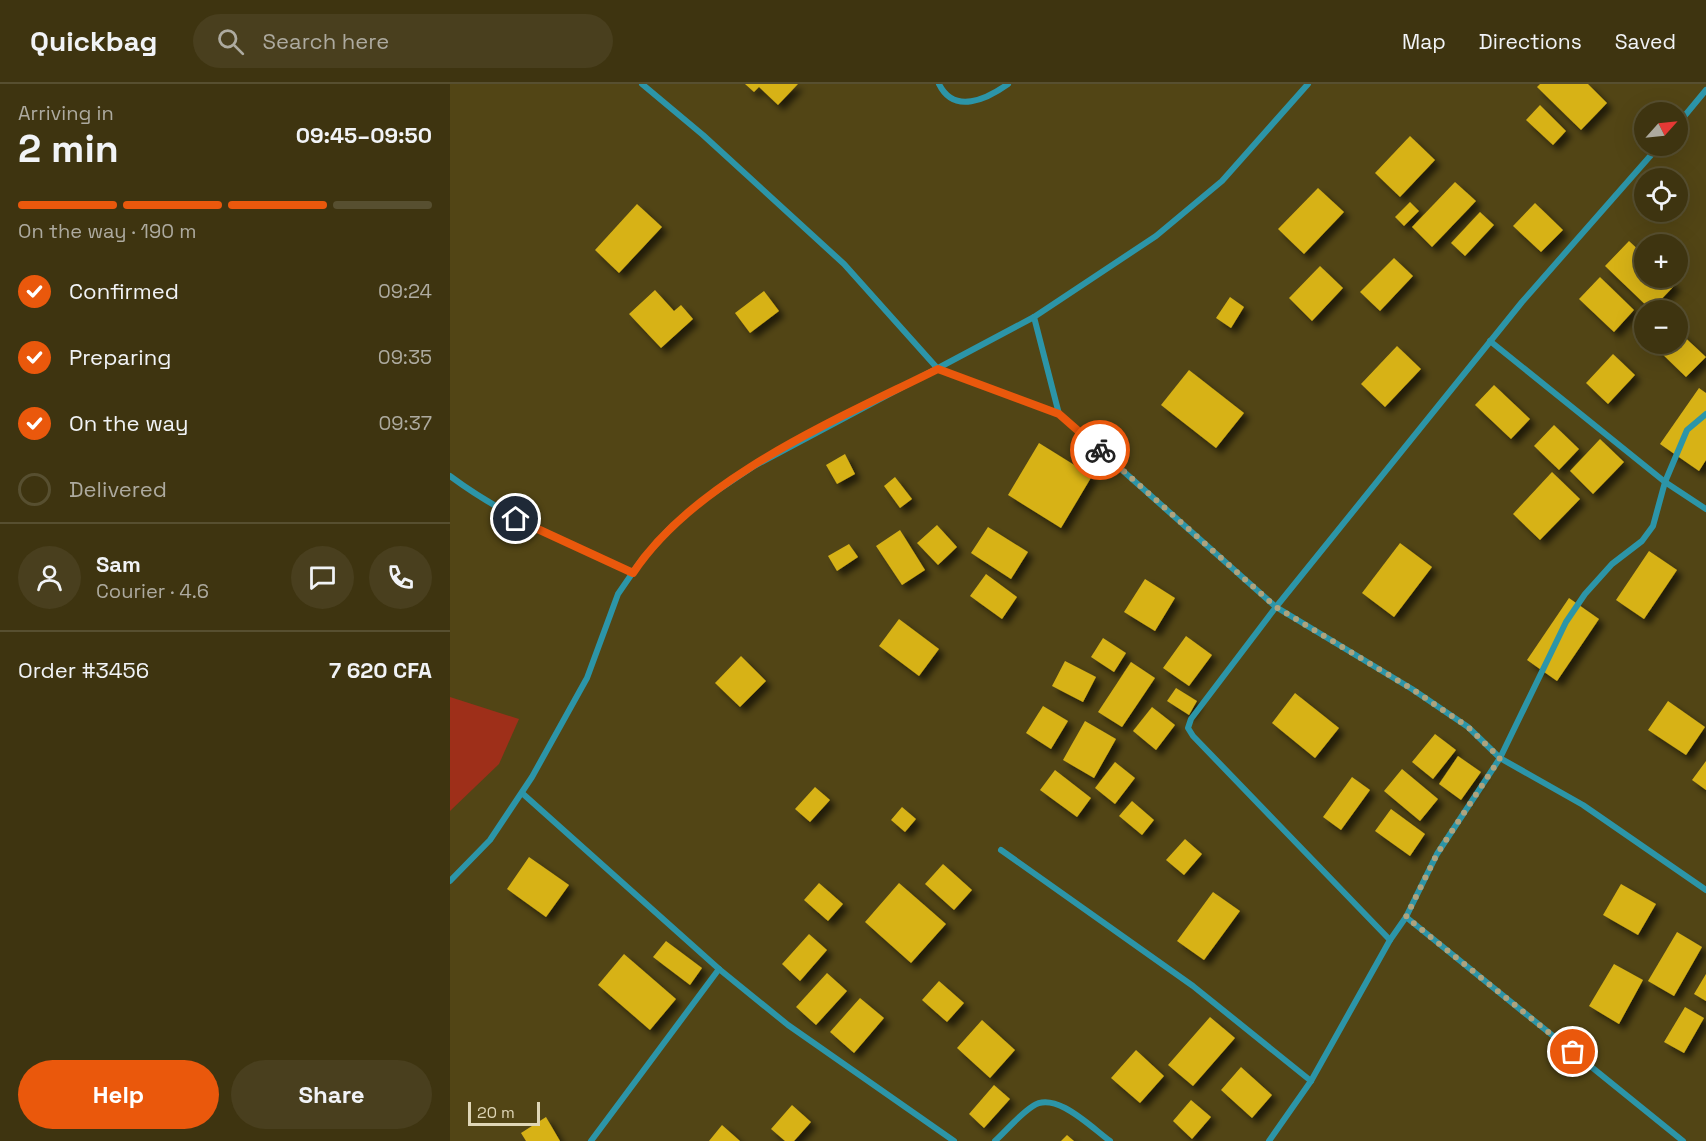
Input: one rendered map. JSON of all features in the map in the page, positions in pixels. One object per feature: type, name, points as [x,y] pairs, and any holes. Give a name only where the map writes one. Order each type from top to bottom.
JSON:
[{"type":"street","points":[[642,84],[703,135],[844,264],[938,369],[1059,414],[1276,607],[1412,689],[1468,727],[1500,758],[1583,805],[1706,890]]},
{"type":"street","points":[[939,84],[948,98],[958,102],[975,102],[1008,84]]},
{"type":"street","points":[[450,881],[490,840],[522,793],[587,678],[618,594],[668,530],[703,500],[746,471],[825,426],[1034,317],[1156,236],[1222,181],[1308,84]]},
{"type":"street","points":[[1688,112],[1706,90]]},
{"type":"street","points":[[1390,940],[1188,728],[1191,719],[1276,607],[1490,341],[1650,156]]},
{"type":"street","points":[[1034,317],[1059,414]]},
{"type":"street","points":[[1490,341],[1665,482],[1706,509]]},
{"type":"street","points":[[1269,1141],[1311,1081],[1390,940],[1406,917],[1437,854],[1500,758],[1566,622],[1585,594],[1605,572],[1642,541],[1653,526],[1665,482],[1687,430],[1706,414]]},
{"type":"street","points":[[450,476],[480,498],[516,519],[633,573]]},
{"type":"street","points":[[522,793],[719,969],[796,1031],[954,1141]]},
{"type":"street","points":[[1000,850],[1193,986],[1311,1081]]},
{"type":"street","points":[[1406,917],[1683,1141]]},
{"type":"street","points":[[591,1141],[719,969]]},
{"type":"street","points":[[995,1141],[1035,1104],[1048,1101],[1061,1105],[1110,1141]]},
{"type":"shaded area","points":[[450,697],[519,719],[499,764],[450,811]]},
{"type":"building","points":[[745,84],[798,84],[778,105],[759,87],[754,92]]},
{"type":"building","points":[[1540,84],[1588,84],[1607,103],[1581,130],[1537,87]]},
{"type":"building","points":[[1540,105],[1566,131],[1553,145],[1526,120]]},
{"type":"building","points":[[1410,136],[1435,160],[1400,197],[1375,173]]},
{"type":"building","points":[[1455,182],[1476,201],[1432,247],[1412,227]]},
{"type":"building","points":[[1318,188],[1344,212],[1304,254],[1278,229]]},
{"type":"building","points":[[1410,202],[1419,211],[1404,226],[1395,217]]},
{"type":"building","points":[[1535,203],[1563,230],[1541,252],[1513,226]]},
{"type":"building","points":[[637,204],[662,227],[619,273],[595,250]]},
{"type":"building","points":[[1480,212],[1494,225],[1465,256],[1451,243]]},
{"type":"building","points":[[1629,241],[1634,246],[1634,288],[1672,288],[1661,300],[1641,300],[1605,266]]},
{"type":"building","points":[[1394,258],[1413,276],[1380,311],[1360,292]]},
{"type":"building","points":[[1320,266],[1343,288],[1312,321],[1289,298]]},
{"type":"building","points":[[1600,277],[1634,310],[1614,332],[1579,299]]},
{"type":"building","points":[[655,290],[674,311],[681,305],[693,319],[661,348],[629,314]]},
{"type":"building","points":[[764,291],[779,311],[750,333],[735,313]]},
{"type":"building","points":[[1230,297],[1244,307],[1231,328],[1216,318]]},
{"type":"building","points":[[1688,340],[1706,357],[1686,377],[1662,354],[1688,354]]},
{"type":"building","points":[[1397,346],[1421,369],[1385,407],[1361,384]]},
{"type":"building","points":[[1613,354],[1635,375],[1608,404],[1586,383]]},
{"type":"building","points":[[1189,370],[1244,413],[1216,448],[1161,405]]},
{"type":"building","points":[[1494,385],[1530,419],[1511,439],[1475,405]]},
{"type":"building","points":[[1699,388],[1706,393],[1706,460],[1699,471],[1660,444]]},
{"type":"building","points":[[1554,425],[1579,449],[1559,470],[1534,446]]},
{"type":"building","points":[[1600,439],[1624,462],[1593,494],[1570,471]]},
{"type":"building","points":[[1039,443],[1092,476],[1061,528],[1008,495]]},
{"type":"building","points":[[845,454],[855,474],[837,484],[826,465]]},
{"type":"building","points":[[1552,472],[1580,499],[1540,540],[1513,514]]},
{"type":"building","points":[[895,477],[912,499],[900,508],[884,486]]},
{"type":"building","points":[[937,525],[957,547],[938,565],[917,543]]},
{"type":"building","points":[[988,527],[1028,552],[1011,579],[971,553]]},
{"type":"building","points":[[900,530],[925,570],[902,585],[876,546]]},
{"type":"building","points":[[1400,543],[1432,567],[1394,617],[1362,593]]},
{"type":"building","points":[[849,544],[858,557],[837,571],[828,556]]},
{"type":"building","points":[[1649,551],[1677,570],[1644,619],[1616,600]]},
{"type":"building","points":[[986,574],[1017,597],[1002,619],[970,596]]},
{"type":"building","points":[[1145,579],[1175,598],[1155,631],[1124,612]]},
{"type":"building","points":[[1569,598],[1599,619],[1557,681],[1527,660]]},
{"type":"building","points":[[899,619],[939,649],[919,676],[879,646]]},
{"type":"building","points":[[1186,636],[1212,655],[1189,686],[1163,668]]},
{"type":"building","points":[[1103,638],[1126,653],[1114,672],[1091,657]]},
{"type":"building","points":[[741,656],[766,681],[740,707],[715,683]]},
{"type":"building","points":[[1065,661],[1096,677],[1083,702],[1052,686]]},
{"type":"building","points":[[1131,662],[1155,678],[1122,727],[1098,712]]},
{"type":"building","points":[[1176,688],[1197,701],[1189,715],[1167,701]]},
{"type":"building","points":[[1295,693],[1339,728],[1315,758],[1272,723]]},
{"type":"building","points":[[1668,701],[1705,727],[1686,755],[1648,730]]},
{"type":"building","points":[[1043,706],[1068,721],[1051,749],[1026,733]]},
{"type":"building","points":[[1152,707],[1175,725],[1156,750],[1133,731]]},
{"type":"building","points":[[1085,721],[1116,739],[1094,778],[1063,760]]},
{"type":"building","points":[[1435,734],[1456,750],[1433,779],[1412,762]]},
{"type":"building","points":[[1458,756],[1481,772],[1461,800],[1439,784]]},
{"type":"building","points":[[1706,761],[1706,790],[1692,780]]},
{"type":"building","points":[[1115,762],[1135,778],[1115,804],[1095,788]]},
{"type":"building","points":[[1402,769],[1438,799],[1420,821],[1384,791]]},
{"type":"building","points":[[1055,770],[1091,798],[1077,817],[1040,790]]},
{"type":"building","points":[[1352,777],[1370,790],[1341,830],[1323,817]]},
{"type":"building","points":[[815,787],[830,800],[810,822],[795,809]]},
{"type":"building","points":[[1132,801],[1154,820],[1142,835],[1119,816]]},
{"type":"building","points":[[902,807],[916,819],[905,832],[891,820]]},
{"type":"building","points":[[1391,809],[1425,834],[1410,856],[1375,831]]},
{"type":"building","points":[[1185,839],[1202,854],[1184,875],[1166,860]]},
{"type":"building","points":[[529,857],[569,885],[546,917],[507,889]]},
{"type":"building","points":[[943,864],[972,890],[954,910],[925,884]]},
{"type":"building","points":[[819,883],[843,904],[828,921],[804,900]]},
{"type":"building","points":[[899,883],[946,924],[911,963],[865,922]]},
{"type":"building","points":[[1621,884],[1656,904],[1638,935],[1603,915]]},
{"type":"building","points":[[1213,892],[1240,911],[1204,960],[1177,941]]},
{"type":"building","points":[[1677,932],[1702,947],[1674,996],[1648,981]]},
{"type":"building","points":[[809,934],[827,950],[800,981],[782,964]]},
{"type":"building","points":[[666,941],[702,968],[690,985],[653,957]]},
{"type":"building","points":[[624,954],[676,999],[650,1030],[598,985]]},
{"type":"building","points":[[1614,964],[1643,980],[1619,1024],[1589,1006]]},
{"type":"building","points":[[827,973],[847,991],[816,1025],[796,1007]]},
{"type":"building","points":[[1706,974],[1706,1001],[1694,994]]},
{"type":"building","points":[[939,981],[964,1003],[947,1022],[922,1000]]},
{"type":"building","points":[[860,998],[884,1018],[854,1053],[830,1032]]},
{"type":"building","points":[[1685,1007],[1704,1018],[1684,1053],[1664,1042]]},
{"type":"building","points":[[1210,1017],[1235,1038],[1193,1086],[1168,1065]]},
{"type":"building","points":[[982,1020],[1015,1050],[990,1078],[957,1048]]},
{"type":"building","points":[[1136,1050],[1164,1076],[1140,1103],[1111,1078]]},
{"type":"building","points":[[1241,1067],[1272,1095],[1252,1118],[1221,1090]]},
{"type":"building","points":[[994,1085],[1010,1099],[984,1128],[969,1114]]},
{"type":"building","points":[[1191,1100],[1211,1117],[1192,1139],[1173,1121]]},
{"type":"building","points":[[792,1105],[811,1122],[794,1141],[785,1141],[771,1129]]},
{"type":"building","points":[[546,1117],[560,1141],[526,1141],[521,1133]]},
{"type":"building","points":[[722,1125],[740,1141],[709,1141]]},
{"type":"building","points":[[1067,1135],[1074,1141],[1061,1141]]},
{"type":"way so far","points":[[1100,450],[1276,607],[1412,689],[1468,727],[1500,758],[1437,854],[1406,917],[1573,1052]]},
{"type":"route","points":[[516,519],[633,573],[668,530],[703,500],[754,466],[825,426],[938,369],[1059,414],[1100,450]]}]
